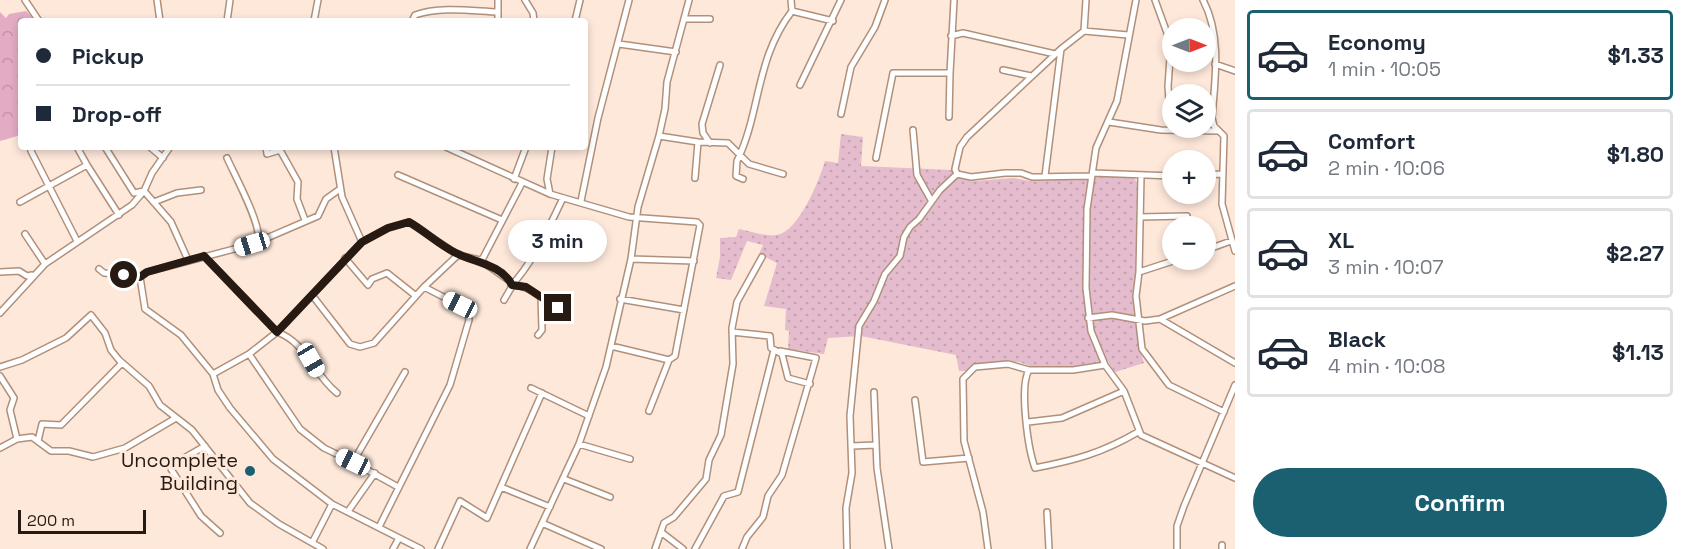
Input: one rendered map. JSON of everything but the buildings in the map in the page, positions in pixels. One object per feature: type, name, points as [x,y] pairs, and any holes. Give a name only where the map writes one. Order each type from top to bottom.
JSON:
[{"type":"street","points":[[25,0],[37,18]]},
{"type":"street","points":[[157,0],[160,18]]},
{"type":"street","points":[[227,18],[230,0]]},
{"type":"street","points":[[315,18],[318,0]]},
{"type":"street","points":[[498,0],[498,18]]},
{"type":"street","points":[[525,0],[534,18]]},
{"type":"street","points":[[576,18],[580,0]]},
{"type":"street","points":[[581,201],[597,118],[619,44],[629,0]]},
{"type":"street","points":[[530,549],[579,444],[611,346],[620,299],[631,260],[637,217],[665,109],[667,82],[689,0]]},
{"type":"street","points":[[743,179],[736,176],[765,58],[792,11],[791,0]]},
{"type":"street","points":[[800,85],[833,21],[841,0]]},
{"type":"street","points":[[841,114],[851,67],[875,27],[885,0]]},
{"type":"street","points":[[949,117],[954,0]]},
{"type":"street","points":[[1084,31],[1086,0]]},
{"type":"street","points":[[1136,0],[1117,101],[1096,148],[1087,209],[1088,318],[1105,365],[1124,391],[1138,432],[1235,478]]},
{"type":"street","points":[[1155,0],[1171,44],[1168,84]]},
{"type":"street","points":[[1203,0],[1210,18]]},
{"type":"street","points":[[414,18],[416,15],[428,12],[451,10],[498,12]]},
{"type":"street","points":[[792,11],[833,21]]},
{"type":"street","points":[[684,19],[710,19]]},
{"type":"street","points":[[1128,35],[1084,31],[1060,49],[964,140],[954,169],[957,174],[971,177],[1022,173],[1032,177],[1162,176]]},
{"type":"street","points":[[951,36],[963,33],[1055,54]]},
{"type":"street","points":[[619,44],[676,52]]},
{"type":"street","points":[[1045,177],[1060,49]]},
{"type":"street","points":[[1216,64],[1235,71]]},
{"type":"street","points":[[710,142],[703,133],[702,124],[720,65]]},
{"type":"street","points":[[1003,70],[1031,76]]},
{"type":"street","points":[[1215,72],[1212,118],[1224,136],[1222,204],[1235,251]]},
{"type":"street","points":[[876,158],[893,73],[950,73]]},
{"type":"street","points":[[1109,122],[1162,129]]},
{"type":"street","points":[[913,130],[917,175],[931,200]]},
{"type":"street","points":[[659,136],[698,142],[728,143],[749,164],[783,174]]},
{"type":"street","points":[[695,178],[698,142]]},
{"type":"street","points":[[79,150],[119,215]]},
{"type":"street","points":[[107,150],[134,193],[144,191]]},
{"type":"street","points":[[154,150],[163,158]]},
{"type":"street","points":[[0,313],[33,274],[73,247],[77,241],[119,215],[144,191],[168,150]]},
{"type":"street","points":[[266,150],[267,154],[280,150],[293,171],[298,182],[297,200],[305,220]]},
{"type":"street","points":[[334,150],[340,189],[362,242]]},
{"type":"street","points":[[452,150],[549,194],[581,201],[629,217],[697,222],[700,231],[675,356],[669,360],[650,411]]},
{"type":"street","points":[[514,179],[525,150]]},
{"type":"street","points":[[549,194],[548,179],[552,150]]},
{"type":"street","points":[[31,151],[50,184],[77,241]]},
{"type":"street","points":[[227,158],[255,223],[258,240]]},
{"type":"street","points":[[20,201],[87,165]]},
{"type":"street","points":[[847,549],[846,508],[852,473],[850,416],[859,326],[874,301],[885,274],[900,256],[904,237],[926,211],[931,200],[957,174]]},
{"type":"street","points":[[1216,174],[1222,174]]},
{"type":"street","points":[[398,175],[501,220]]},
{"type":"street","points":[[1141,176],[1138,272],[1135,285],[1142,349],[1168,385],[1224,412]]},
{"type":"street","points":[[480,260],[522,183]]},
{"type":"street","points":[[99,269],[104,273],[140,277],[147,272],[278,235],[305,220],[318,216],[326,199],[340,189]]},
{"type":"street","points":[[154,202],[177,193],[201,190]]},
{"type":"street","points":[[144,191],[171,222],[188,260]]},
{"type":"street","points":[[504,300],[540,245],[563,198]]},
{"type":"street","points":[[629,217],[636,231]]},
{"type":"street","points":[[1140,217],[1162,217]]},
{"type":"street","points":[[213,374],[249,354],[277,332],[362,242],[388,228],[409,222],[458,255],[480,260],[509,280],[512,285]]},
{"type":"street","points":[[25,234],[45,264]]},
{"type":"street","points":[[1216,246],[1231,241]]},
{"type":"street","points":[[312,295],[351,344],[360,346],[374,343],[424,287],[458,255]]},
{"type":"street","points":[[204,256],[277,332],[289,337],[299,346],[326,384],[337,393]]},
{"type":"street","points":[[655,549],[663,524],[674,517],[706,479],[709,460],[721,435],[734,364],[732,332],[737,302],[762,257]]},
{"type":"street","points":[[345,258],[368,285],[372,279],[387,273],[416,296]]},
{"type":"street","points":[[631,260],[694,261]]},
{"type":"street","points":[[1138,272],[1162,264]]},
{"type":"street","points":[[0,272],[19,271],[27,276],[33,274]]},
{"type":"street","points":[[140,277],[145,309],[163,323],[173,327],[213,374],[218,390],[251,435],[273,459],[332,504],[349,510],[421,549]]},
{"type":"street","points":[[512,285],[526,287],[552,305],[565,309]]},
{"type":"street","points":[[1088,318],[1112,315],[1139,320],[1160,319],[1235,286]]},
{"type":"street","points":[[379,527],[450,385],[469,316],[467,309],[424,287]]},
{"type":"street","points":[[538,335],[542,330],[541,296]]},
{"type":"street","points":[[620,299],[684,309]]},
{"type":"street","points":[[0,367],[22,360],[66,338],[91,315],[105,333],[111,350],[122,363],[149,386],[160,405],[192,430],[250,503],[279,524],[322,549]]},
{"type":"street","points":[[1160,319],[1235,363]]},
{"type":"street","points":[[732,332],[770,336],[788,378],[810,384]]},
{"type":"street","points":[[611,346],[669,360]]},
{"type":"street","points":[[742,549],[747,537],[763,517],[768,496],[782,476],[816,358],[777,350]]},
{"type":"street","points":[[695,549],[724,496],[738,492],[777,350]]},
{"type":"street","points":[[249,354],[300,429],[324,448],[398,486]]},
{"type":"street","points":[[38,441],[42,424],[61,424],[122,363]]},
{"type":"street","points":[[988,549],[983,512],[964,441],[963,379],[966,372],[975,367],[1008,364],[1029,370],[1073,370],[1105,365]]},
{"type":"street","points":[[1029,370],[1024,378],[1023,395],[1035,468],[1086,458],[1109,449],[1138,432]]},
{"type":"street","points":[[353,462],[405,372]]},
{"type":"street","points":[[0,376],[14,398],[10,410],[17,439]]},
{"type":"street","points":[[1177,549],[1180,516],[1235,385]]},
{"type":"street","points":[[531,388],[589,416]]},
{"type":"street","points":[[1028,422],[1062,418],[1104,397],[1124,391]]},
{"type":"street","points":[[874,392],[875,445],[884,528],[889,549]]},
{"type":"street","points":[[438,549],[460,501],[487,518],[542,393]]},
{"type":"street","points":[[915,400],[923,462],[969,458]]},
{"type":"street","points":[[0,448],[17,439],[32,437],[51,451],[69,451],[93,457],[105,455],[125,448],[177,418]]},
{"type":"street","points":[[579,444],[630,459]]},
{"type":"street","points":[[852,447],[875,445]]},
{"type":"street","points":[[205,446],[172,465],[171,469],[201,516],[220,533]]},
{"type":"street","points":[[349,510],[375,473]]},
{"type":"street","points":[[564,479],[610,497]]},
{"type":"street","points":[[501,487],[550,507]]},
{"type":"street","points":[[313,545],[332,504]]},
{"type":"street","points":[[1047,512],[1049,549]]},
{"type":"street","points":[[542,523],[601,549]]},
{"type":"street","points":[[661,532],[683,549]]},
{"type":"street","points":[[393,549],[399,538]]},
{"type":"shaded area","points":[[841,134],[863,137],[861,166],[952,170],[958,178],[974,181],[1014,178],[1030,181],[1095,176],[1133,177],[1137,182],[1135,311],[1140,351],[1144,363],[1115,372],[1107,360],[1076,368],[1033,367],[1019,362],[974,364],[966,371],[959,371],[956,355],[861,336],[828,338],[824,354],[788,349],[789,331],[785,330],[786,309],[764,306],[777,263],[759,254],[763,245],[747,241],[731,280],[716,278],[720,257],[720,238],[736,237],[739,229],[777,235],[793,225],[807,204],[825,161],[838,163]]},
{"type":"green space","points":[[26,11],[33,18],[18,18],[18,136],[0,141],[0,12],[6,18],[9,14]]},
{"type":"place","name":"Uncomplete Building","points":[[250,471]]},
{"type":"route","points":[[124,275],[140,277],[147,272],[204,256],[277,332],[362,242],[388,228],[409,222],[458,255],[480,260],[509,280],[512,285],[526,287],[537,292],[558,308]]}]
